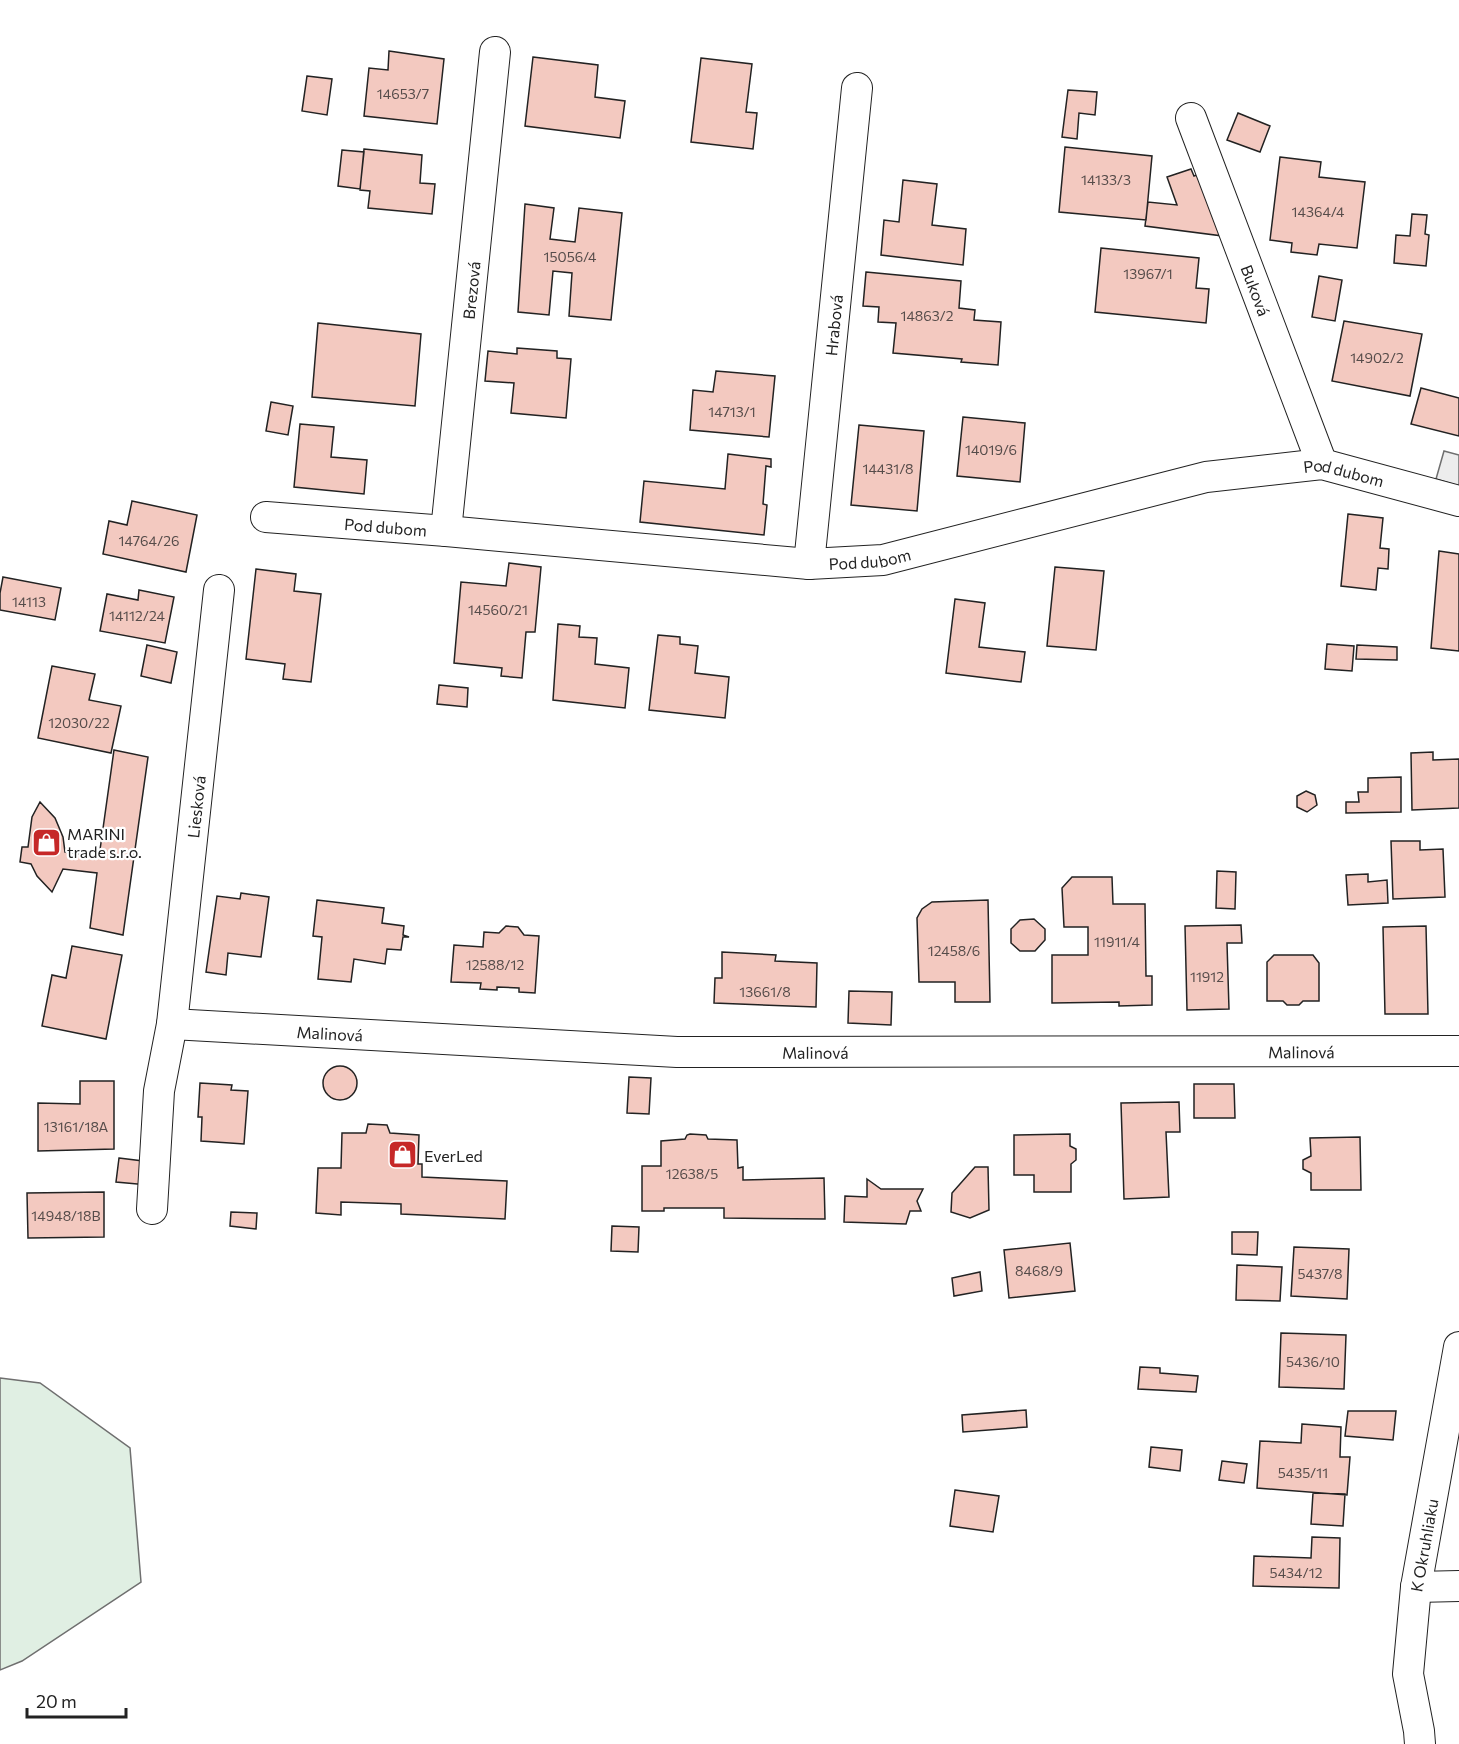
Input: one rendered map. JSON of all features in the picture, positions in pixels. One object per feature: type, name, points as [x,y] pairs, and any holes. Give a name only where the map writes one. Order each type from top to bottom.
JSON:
[{"type":"street","name":"Brezová","points":[[446,531],[495,52]]},
{"type":"street","name":"Hrabová","points":[[809,564],[857,88]]},
{"type":"street","name":"Buková","points":[[1191,118],[1322,464]]},
{"type":"street","name":"Pod dubom","points":[[266,517],[809,564],[883,560],[1206,477],[1322,464],[1459,501]]},
{"type":"street","name":"Liesková","points":[[152,1209],[159,1091],[172,1023],[219,590]]},
{"type":"street","name":"Malinová","points":[[172,1023],[677,1052],[1459,1051]]},
{"type":"street","name":"K Okruhliaku","points":[[1420,1744],[1408,1674],[1416,1587],[1459,1347]]},
{"type":"street","points":[[1416,1587],[1459,1586]]},
{"type":"green space","points":[[0,1378],[40,1383],[130,1448],[141,1582],[22,1661],[0,1670]]},
{"type":"shaded area","points":[[1444,451],[1459,455],[1459,486],[1436,479]]},
{"type":"building","points":[[389,51],[444,59],[437,124],[364,116],[369,68],[388,70]]},
{"type":"building","points":[[533,57],[598,65],[595,97],[625,101],[620,138],[525,126]]},
{"type":"building","points":[[701,58],[752,64],[746,112],[757,113],[753,149],[691,142]]},
{"type":"building","points":[[307,76],[332,79],[327,115],[302,111]]},
{"type":"building","points":[[1068,90],[1097,92],[1095,115],[1079,113],[1077,139],[1062,137]]},
{"type":"building","points":[[1238,113],[1270,126],[1260,152],[1227,140]]},
{"type":"building","points":[[1065,147],[1152,156],[1146,220],[1059,212]]},
{"type":"building","points":[[364,149],[422,155],[420,183],[435,184],[432,214],[368,208],[370,191],[360,190]]},
{"type":"building","points":[[342,150],[364,152],[360,189],[338,186]]},
{"type":"building","points":[[1280,157],[1321,162],[1319,177],[1365,182],[1357,248],[1319,244],[1317,255],[1291,252],[1292,243],[1270,240]]},
{"type":"building","points":[[1191,169],[1194,176],[1202,173],[1223,236],[1145,226],[1148,202],[1177,205],[1167,177]]},
{"type":"building","points":[[903,180],[937,184],[932,225],[966,229],[963,265],[881,255],[884,220],[899,222]]},
{"type":"building","points":[[525,204],[554,208],[550,239],[575,242],[579,208],[622,213],[611,320],[569,316],[572,273],[553,271],[549,315],[518,312]]},
{"type":"building","points":[[1412,214],[1427,215],[1425,234],[1429,235],[1426,266],[1394,263],[1396,235],[1410,236]]},
{"type":"building","points":[[1101,248],[1199,258],[1196,288],[1209,289],[1206,323],[1095,312]]},
{"type":"building","points":[[866,272],[961,281],[959,308],[975,310],[974,320],[1001,322],[998,365],[961,362],[962,359],[893,353],[896,323],[878,322],[879,307],[863,306]]},
{"type":"building","points":[[1319,276],[1342,280],[1335,321],[1312,317]]},
{"type":"building","points":[[1344,321],[1422,334],[1410,396],[1332,381]]},
{"type":"building","points":[[318,323],[421,334],[415,406],[312,397]]},
{"type":"building","points":[[517,348],[557,351],[557,358],[571,359],[566,418],[511,413],[514,383],[485,381],[488,351],[517,354]]},
{"type":"building","points":[[716,371],[775,376],[769,437],[690,430],[693,390],[713,392]]},
{"type":"building","points":[[1421,388],[1459,398],[1459,436],[1411,424]]},
{"type":"building","points":[[271,402],[293,406],[288,435],[266,431]]},
{"type":"building","points":[[963,417],[1025,423],[1020,482],[957,476]]},
{"type":"building","points":[[300,424],[334,427],[331,457],[367,460],[364,494],[294,487]]},
{"type":"building","points":[[859,425],[924,431],[917,511],[851,505]]},
{"type":"building","points":[[728,454],[771,459],[771,467],[766,466],[763,504],[767,505],[764,535],[640,522],[644,481],[725,489]]},
{"type":"building","points":[[132,501],[197,515],[186,572],[103,554],[109,521],[127,525]]},
{"type":"building","points":[[1348,514],[1383,518],[1380,548],[1389,549],[1388,569],[1378,568],[1376,590],[1341,586]]},
{"type":"building","points":[[1439,551],[1459,554],[1459,651],[1431,648]]},
{"type":"building","points":[[509,563],[541,567],[535,632],[526,632],[522,678],[501,676],[502,668],[454,663],[461,582],[506,586]]},
{"type":"building","points":[[1055,567],[1104,571],[1096,650],[1047,646]]},
{"type":"building","points":[[256,569],[296,574],[294,591],[321,594],[311,682],[283,679],[285,664],[246,659]]},
{"type":"building","points":[[3,577],[61,588],[55,620],[0,610]]},
{"type":"building","points":[[139,590],[174,597],[165,643],[100,631],[107,594],[138,600]]},
{"type":"building","points":[[955,599],[985,603],[979,647],[1025,652],[1021,682],[946,673]]},
{"type":"building","points":[[558,624],[580,626],[579,637],[597,638],[595,664],[629,668],[625,708],[553,700]]},
{"type":"building","points":[[658,635],[680,637],[680,644],[698,646],[695,673],[729,677],[725,718],[649,710]]},
{"type":"building","points":[[1327,644],[1354,646],[1352,671],[1325,669]]},
{"type":"building","points":[[147,645],[177,652],[171,683],[141,676]]},
{"type":"building","points":[[1357,645],[1397,647],[1397,660],[1356,659]]},
{"type":"building","points":[[52,666],[95,674],[89,700],[121,706],[111,753],[38,738]]},
{"type":"building","points":[[439,685],[468,688],[467,707],[437,704]]},
{"type":"building","name":"MARINI trade s.r.o.","points":[[114,750],[148,757],[123,935],[90,928],[97,873],[63,869],[52,892],[37,876],[31,864],[20,862],[22,847],[28,847],[32,817],[40,802],[55,818],[63,837],[65,852],[99,857]]},
{"type":"building","points":[[1433,752],[1433,760],[1459,759],[1459,808],[1412,810],[1411,753]]},
{"type":"building","points":[[1401,777],[1401,812],[1346,813],[1346,802],[1359,802],[1358,792],[1368,792],[1368,778]]},
{"type":"building","points":[[1306,791],[1315,795],[1317,805],[1307,812],[1297,807],[1297,796]]},
{"type":"building","points":[[1391,841],[1420,841],[1420,850],[1443,849],[1445,897],[1393,899]]},
{"type":"building","points":[[1217,871],[1236,872],[1235,909],[1216,908]]},
{"type":"building","points":[[1368,874],[1368,882],[1387,880],[1388,903],[1348,905],[1346,875]]},
{"type":"building","points":[[1072,877],[1112,877],[1113,904],[1145,904],[1146,976],[1152,976],[1152,1005],[1119,1006],[1119,1002],[1052,1003],[1052,955],[1088,955],[1088,927],[1064,927],[1062,888]]},
{"type":"building","points":[[241,893],[269,897],[261,957],[228,953],[226,975],[206,972],[217,896],[240,899]]},
{"type":"building","points":[[317,900],[384,908],[382,923],[404,926],[403,935],[409,937],[403,937],[401,950],[387,949],[385,964],[354,959],[351,982],[318,979],[322,937],[313,936]]},
{"type":"building","points":[[988,900],[990,1002],[955,1002],[955,982],[919,982],[917,918],[922,909],[932,902]]},
{"type":"building","points":[[1034,919],[1045,929],[1045,940],[1035,951],[1020,951],[1011,943],[1011,929],[1020,920]]},
{"type":"building","points":[[1241,925],[1242,943],[1227,943],[1229,1009],[1187,1010],[1185,926]]},
{"type":"building","points":[[506,926],[518,927],[524,935],[539,936],[535,993],[519,992],[519,988],[480,989],[481,983],[451,982],[454,945],[483,947],[484,932],[499,933]]},
{"type":"building","points":[[1426,926],[1428,1014],[1385,1014],[1383,927]]},
{"type":"building","points":[[72,946],[122,955],[106,1039],[42,1026],[52,975],[66,978]]},
{"type":"building","points":[[722,952],[776,955],[775,961],[817,963],[816,1007],[714,1003],[715,978],[722,978]]},
{"type":"building","points":[[1274,955],[1313,955],[1319,963],[1319,1001],[1303,1001],[1299,1005],[1287,1005],[1283,1001],[1267,1001],[1267,962]]},
{"type":"building","points":[[849,991],[892,992],[891,1025],[848,1023]]},
{"type":"building","points":[[340,1066],[352,1071],[357,1083],[352,1095],[340,1100],[328,1095],[323,1083],[328,1071]]},
{"type":"building","points":[[629,1077],[651,1078],[649,1114],[627,1113]]},
{"type":"building","points":[[80,1081],[114,1081],[114,1149],[38,1151],[38,1103],[80,1104]]},
{"type":"building","points":[[200,1083],[232,1085],[231,1090],[248,1091],[244,1144],[201,1141],[202,1117],[198,1117]]},
{"type":"building","points":[[1194,1084],[1234,1084],[1235,1118],[1194,1118]]},
{"type":"building","points":[[1179,1102],[1180,1132],[1166,1132],[1169,1197],[1124,1199],[1121,1103]]},
{"type":"building","points":[[368,1124],[387,1125],[390,1133],[419,1135],[418,1164],[422,1164],[422,1177],[507,1181],[505,1219],[401,1214],[401,1204],[341,1202],[341,1215],[316,1213],[318,1168],[341,1168],[342,1133],[366,1133]]},
{"type":"building","points":[[690,1134],[706,1135],[708,1139],[737,1140],[738,1168],[743,1167],[743,1180],[824,1178],[825,1219],[724,1218],[724,1208],[664,1208],[664,1211],[642,1211],[642,1166],[661,1166],[661,1141],[685,1139]]},
{"type":"building","points":[[1070,1134],[1070,1146],[1076,1149],[1076,1160],[1071,1164],[1071,1192],[1034,1192],[1034,1175],[1014,1175],[1014,1135]]},
{"type":"building","points":[[1360,1137],[1361,1190],[1311,1190],[1311,1173],[1303,1169],[1303,1160],[1311,1156],[1310,1138]]},
{"type":"building","points":[[119,1158],[151,1162],[148,1185],[116,1182]]},
{"type":"building","points":[[975,1167],[988,1167],[989,1210],[970,1218],[951,1212],[952,1193]]},
{"type":"building","points":[[867,1179],[881,1189],[923,1189],[917,1201],[921,1211],[910,1211],[906,1224],[844,1222],[845,1196],[867,1197]]},
{"type":"building","points":[[104,1192],[104,1237],[28,1238],[27,1193]]},
{"type":"building","points":[[231,1212],[257,1213],[256,1229],[230,1226]]},
{"type":"building","points":[[612,1226],[639,1227],[638,1252],[611,1251]]},
{"type":"building","points":[[1232,1232],[1258,1232],[1257,1255],[1232,1254]]},
{"type":"building","points":[[1070,1243],[1075,1291],[1009,1298],[1004,1250]]},
{"type":"building","points":[[1294,1247],[1349,1249],[1347,1299],[1291,1296]]},
{"type":"building","points":[[1237,1265],[1282,1267],[1280,1301],[1236,1300]]},
{"type":"building","points":[[980,1272],[982,1291],[954,1296],[952,1278]]},
{"type":"building","points":[[1281,1333],[1346,1335],[1344,1389],[1279,1387]]},
{"type":"building","points":[[1140,1367],[1160,1368],[1160,1373],[1198,1376],[1196,1392],[1138,1389]]},
{"type":"building","points":[[1026,1410],[1027,1427],[963,1432],[962,1415]]},
{"type":"building","points":[[1348,1411],[1396,1411],[1393,1440],[1345,1436]]},
{"type":"building","points":[[1302,1424],[1341,1427],[1340,1457],[1350,1457],[1347,1495],[1257,1488],[1260,1441],[1301,1443]]},
{"type":"building","points":[[1151,1447],[1182,1450],[1180,1471],[1149,1467]]},
{"type":"building","points":[[1222,1461],[1247,1464],[1244,1483],[1219,1480]]},
{"type":"building","points":[[955,1490],[999,1496],[993,1532],[950,1526]]},
{"type":"building","points":[[1313,1493],[1345,1494],[1343,1526],[1311,1524]]},
{"type":"building","points":[[1312,1537],[1340,1538],[1339,1588],[1253,1586],[1254,1556],[1311,1558]]},
{"type":"place","name":"MARINI trade s.r.o.","points":[[46,842]]},
{"type":"place","name":"EverLed","points":[[403,1155]]}]
